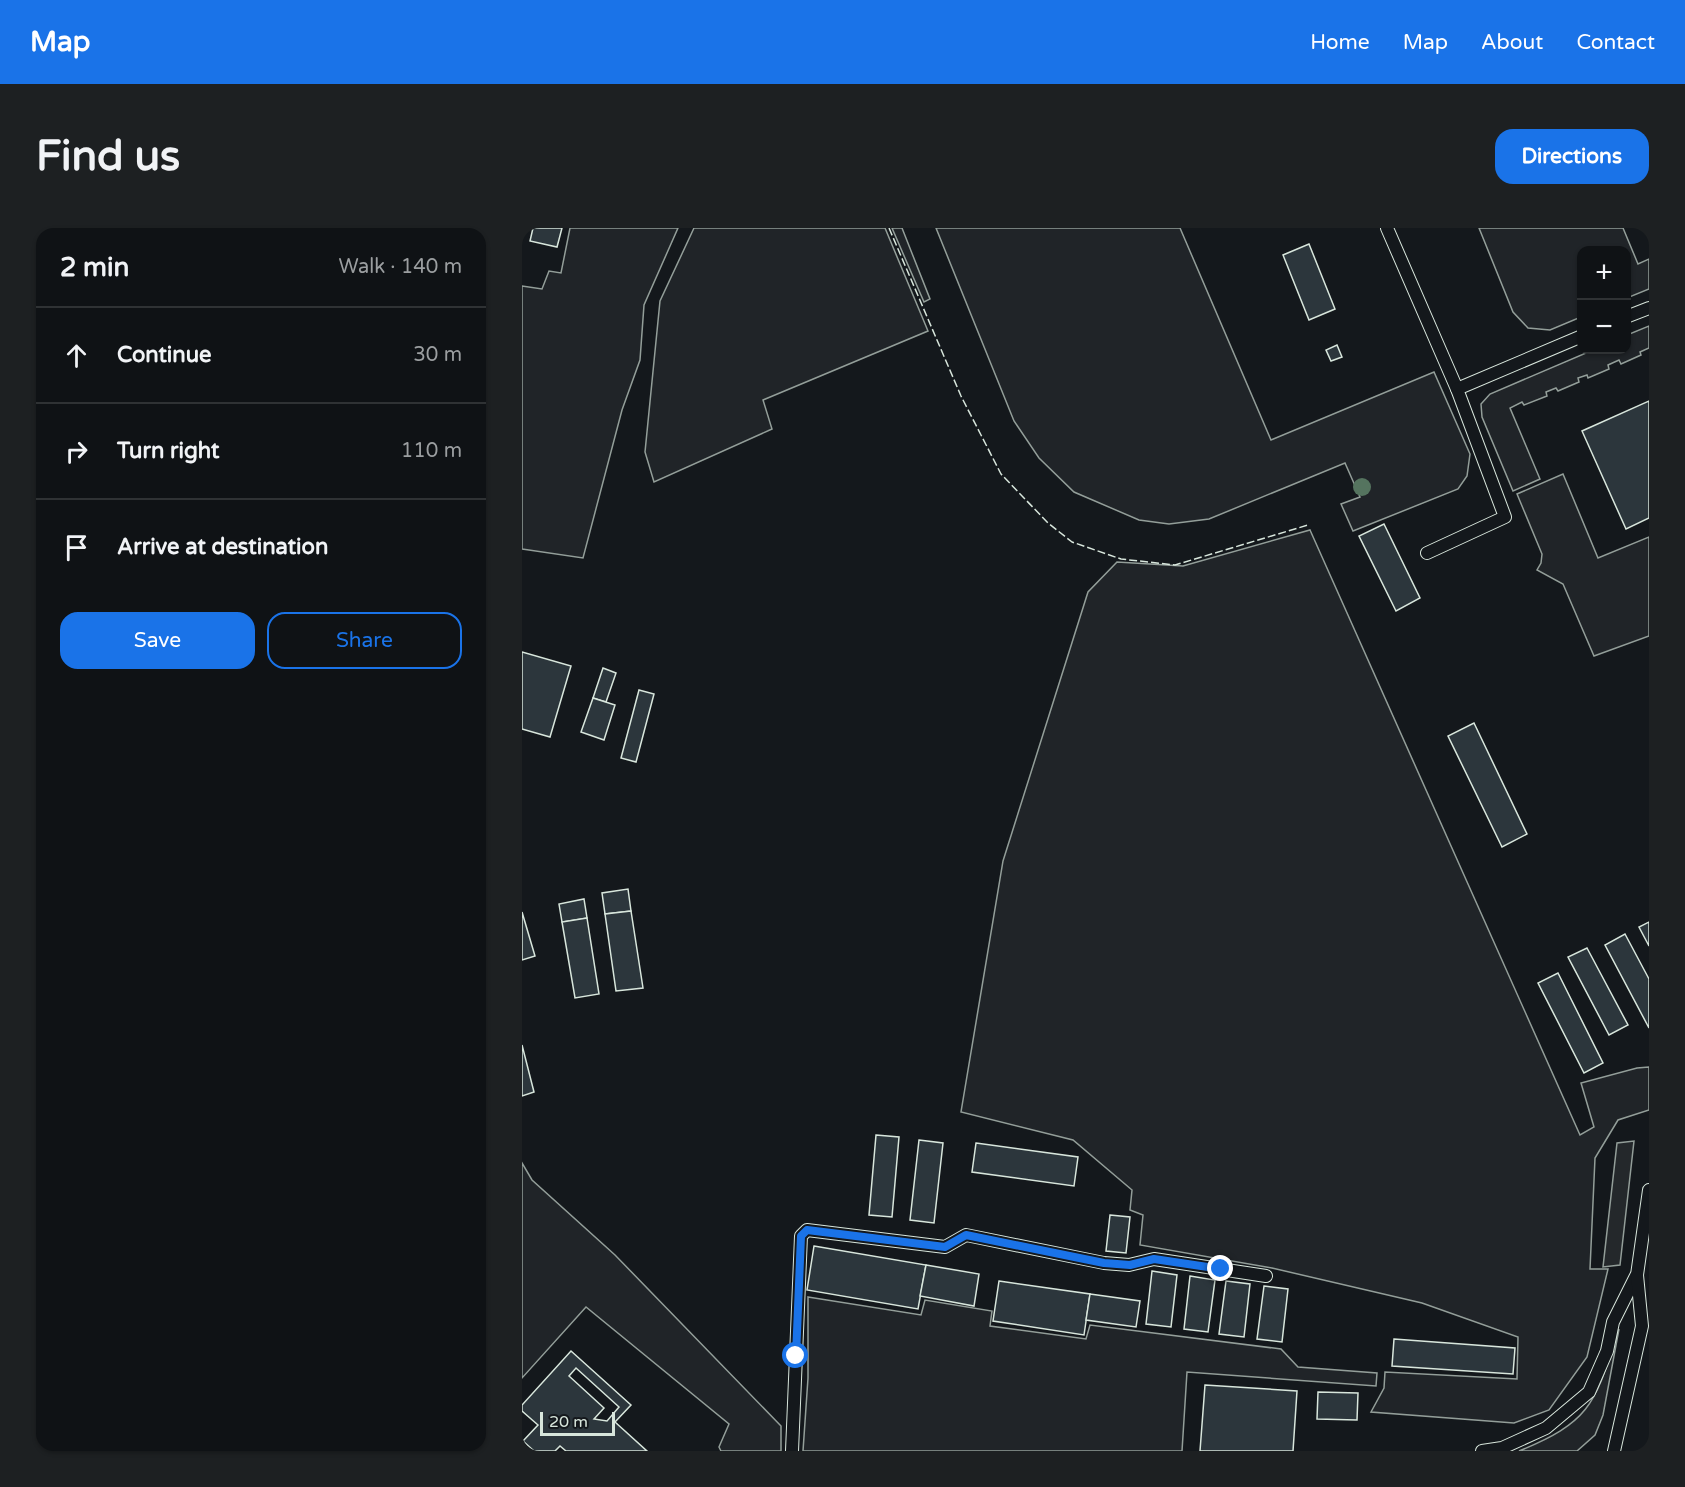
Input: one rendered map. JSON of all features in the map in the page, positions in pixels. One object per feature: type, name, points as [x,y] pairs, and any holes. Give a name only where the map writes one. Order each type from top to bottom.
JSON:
[{"type":"lane","points":[[1387,228],[1457,389],[1504,517],[1427,553]]},
{"type":"lane","points":[[1631,316],[1649,308]]},
{"type":"lane","points":[[1457,389],[1577,338]]},
{"type":"lane","points":[[1614,1451],[1642,1326],[1637,1275],[1649,1190]]},
{"type":"lane","points":[[792,1451],[801,1236],[807,1230],[945,1247],[966,1235],[1104,1263],[1130,1265],[1154,1259],[1266,1276]]},
{"type":"lane","points":[[1482,1451],[1502,1448],[1546,1428],[1589,1392],[1607,1351],[1613,1322],[1637,1275]]},
{"type":"shaded area","points":[[570,228],[678,228],[644,305],[640,360],[622,410],[583,558],[522,549],[522,286],[542,289],[549,271],[561,273]]},
{"type":"shaded area","points":[[694,228],[885,228],[928,331],[763,400],[772,429],[654,482],[645,452],[660,301]]},
{"type":"shaded area","points":[[892,228],[902,228],[930,299],[924,302]]},
{"type":"shaded area","points":[[936,228],[1180,228],[1271,440],[1434,372],[1470,454],[1467,476],[1458,489],[1353,531],[1341,504],[1360,497],[1345,463],[1209,519],[1169,524],[1139,520],[1074,492],[1039,458],[1014,421]]},
{"type":"shaded area","points":[[1479,228],[1623,228],[1630,246],[1577,246],[1577,319],[1550,330],[1528,328],[1513,312]]},
{"type":"shaded area","points":[[1631,247],[1638,264],[1649,259],[1649,289],[1631,296]]},
{"type":"shaded area","points":[[1649,326],[1649,348],[1640,352],[1641,355],[1621,364],[1619,360],[1608,365],[1609,369],[1588,378],[1587,375],[1578,378],[1579,382],[1558,391],[1556,388],[1546,392],[1547,396],[1524,405],[1522,402],[1510,408],[1540,479],[1513,491],[1482,417],[1481,404],[1490,394],[1584,354],[1631,354],[1631,333]]},
{"type":"shaded area","points":[[1563,474],[1598,558],[1649,537],[1649,636],[1594,656],[1563,584],[1537,570],[1542,554],[1517,494]]},
{"type":"shaded area","points":[[1310,530],[1580,1135],[1594,1127],[1581,1083],[1649,1067],[1649,1110],[1618,1120],[1595,1158],[1590,1269],[1608,1269],[1587,1357],[1549,1410],[1514,1423],[1371,1412],[1384,1388],[1385,1372],[1517,1379],[1518,1337],[1422,1303],[1272,1268],[1140,1245],[1143,1215],[1130,1210],[1132,1190],[1073,1140],[961,1112],[1003,861],[1088,592],[1117,562],[1183,566]]},
{"type":"shaded area","points":[[1634,1141],[1620,1265],[1603,1267],[1617,1143]]},
{"type":"shaded area","points":[[522,1163],[532,1180],[615,1255],[781,1426],[781,1451],[721,1451],[719,1447],[729,1424],[586,1307],[522,1378]]},
{"type":"shaded area","points":[[808,1297],[921,1315],[925,1300],[992,1311],[990,1326],[1086,1339],[1090,1325],[1281,1349],[1298,1367],[1377,1373],[1376,1386],[1187,1372],[1182,1451],[803,1451],[808,1378]]},
{"type":"shaded area","points":[[1619,1329],[1603,1415],[1595,1435],[1577,1451],[1519,1451],[1562,1430],[1588,1406],[1604,1375]]},
{"type":"building","points":[[533,228],[562,228],[557,247],[530,241]]},
{"type":"building","points":[[1309,244],[1335,309],[1309,320],[1283,255]]},
{"type":"building","points":[[1337,345],[1342,357],[1331,361],[1326,350]]},
{"type":"building","points":[[1649,401],[1649,518],[1626,529],[1582,431]]},
{"type":"building","points":[[1384,524],[1420,598],[1396,611],[1359,536]]},
{"type":"building","points":[[522,652],[571,666],[550,737],[522,729]]},
{"type":"building","points":[[603,668],[616,673],[606,702],[593,698]]},
{"type":"building","points":[[639,690],[654,694],[636,762],[621,758]]},
{"type":"building","points":[[593,698],[615,705],[604,740],[581,732]]},
{"type":"building","points":[[1474,723],[1527,834],[1502,847],[1448,736]]},
{"type":"building","points":[[628,889],[631,911],[605,914],[602,893]]},
{"type":"building","points":[[584,899],[587,918],[562,922],[559,904]]},
{"type":"building","points":[[631,911],[643,988],[616,991],[605,914]]},
{"type":"building","points":[[522,912],[535,956],[522,960]]},
{"type":"building","points":[[587,918],[599,994],[575,998],[562,922]]},
{"type":"building","points":[[1649,922],[1649,946],[1639,927]]},
{"type":"building","points":[[1625,934],[1649,979],[1649,1028],[1605,945]]},
{"type":"building","points":[[1587,948],[1628,1025],[1609,1035],[1568,957]]},
{"type":"building","points":[[1558,973],[1603,1063],[1584,1073],[1538,983]]},
{"type":"building","points":[[522,1045],[534,1092],[522,1096]]},
{"type":"building","points":[[876,1135],[899,1137],[892,1217],[869,1215]]},
{"type":"building","points":[[919,1140],[943,1143],[934,1223],[910,1220]]},
{"type":"building","points":[[976,1143],[1078,1157],[1074,1186],[972,1172]]},
{"type":"building","points":[[1110,1215],[1130,1217],[1126,1253],[1106,1251]]},
{"type":"building","points":[[814,1246],[926,1265],[918,1309],[807,1290]]},
{"type":"building","points":[[926,1265],[979,1274],[974,1306],[920,1296]]},
{"type":"building","points":[[1152,1271],[1177,1275],[1171,1327],[1146,1324]]},
{"type":"building","points":[[1190,1276],[1215,1280],[1208,1332],[1184,1329]]},
{"type":"building","points":[[999,1281],[1090,1294],[1084,1335],[993,1321]]},
{"type":"building","points":[[1226,1281],[1250,1284],[1244,1337],[1219,1334]]},
{"type":"building","points":[[1264,1286],[1288,1289],[1282,1342],[1257,1339]]},
{"type":"building","points":[[1090,1294],[1140,1301],[1136,1327],[1086,1320]]},
{"type":"building","points":[[1394,1339],[1515,1348],[1513,1374],[1392,1366]]},
{"type":"building","points":[[571,1351],[631,1405],[615,1422],[647,1451],[566,1451],[560,1446],[555,1451],[534,1451],[523,1441],[538,1425],[522,1411],[522,1405]],"holes":[[[576,1368],[619,1407],[607,1421],[594,1419],[604,1408],[569,1376]]]},
{"type":"building","points":[[1205,1385],[1297,1391],[1293,1451],[1200,1451]]},
{"type":"building","points":[[1318,1392],[1358,1393],[1357,1420],[1317,1419]]},
{"type":"fence","points":[[889,228],[961,396],[1001,474],[1048,523],[1072,542],[1121,559],[1175,565],[1308,525]]},
{"type":"route","points":[[796,1356],[801,1236],[807,1230],[945,1247],[966,1235],[1104,1263],[1130,1265],[1154,1259],[1221,1269]]}]
